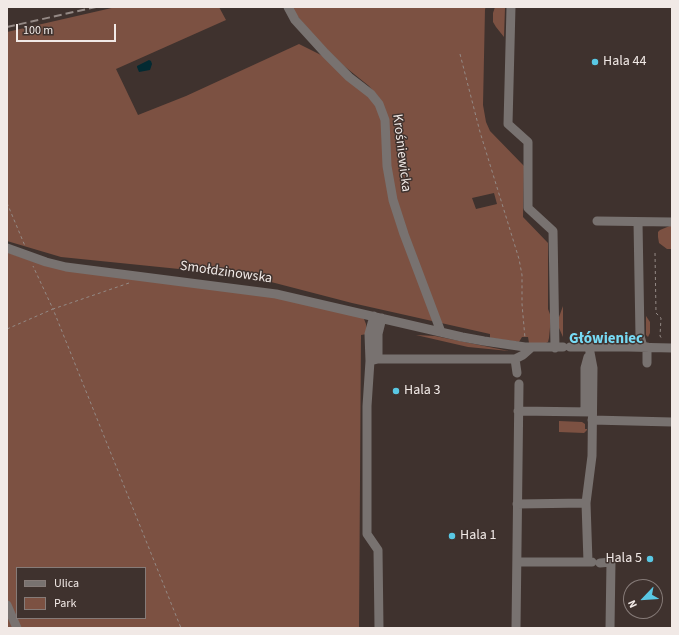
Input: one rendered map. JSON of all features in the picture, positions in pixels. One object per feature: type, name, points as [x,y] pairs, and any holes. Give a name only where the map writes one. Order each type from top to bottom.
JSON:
[{"type":"street","name":"Krośniewicka","points":[[288,7],[295,20],[325,53],[349,77],[371,94],[379,104],[385,120],[387,166],[393,200],[409,248],[441,332]]},
{"type":"street","points":[[510,7],[508,124],[528,142],[528,208],[553,231],[563,347]]},
{"type":"street","points":[[597,222],[672,222]]},
{"type":"street","points":[[638,222],[640,336],[645,347],[647,363]]},
{"type":"street","name":"Smołdzinowska","points":[[7,248],[46,262],[66,267],[276,294],[462,337],[528,347],[563,347],[589,350],[645,347],[672,348]]},
{"type":"street","points":[[378,317],[378,334],[368,406],[367,534],[378,550],[378,628]]},
{"type":"street","points":[[374,360],[514,360],[523,355],[528,347]]},
{"type":"street","points":[[589,350],[586,368],[592,456],[586,503],[593,562]]},
{"type":"street","points":[[514,360],[517,373]]},
{"type":"street","points":[[516,628],[519,384]]},
{"type":"street","points":[[518,411],[590,414],[672,422]]},
{"type":"street","points":[[518,504],[586,503]]},
{"type":"street","points":[[517,562],[611,562],[610,628]]},
{"type":"street","points":[[7,605],[17,628]]},
{"type":"path","points":[[460,54],[476,118],[519,259],[522,275],[522,304],[528,347]]},
{"type":"path","points":[[7,204],[37,278],[53,309],[181,628]]},
{"type":"path","points":[[655,253],[656,313],[661,318],[660,336],[662,339]]},
{"type":"path","points":[[7,329],[53,309],[134,282]]},
{"type":"green space","points":[[116,7],[219,7],[226,20],[116,69],[138,115],[186,96],[299,44],[321,55],[380,99],[369,86],[344,66],[316,39],[290,7],[486,7],[483,105],[486,122],[490,131],[524,166],[523,217],[548,243],[548,309],[551,317],[548,342],[544,344],[529,343],[528,337],[522,337],[519,342],[490,338],[490,334],[352,303],[248,276],[61,257],[7,241],[7,32]],"holes":[[[494,193],[497,204],[476,209],[472,198]]]},
{"type":"green space","points":[[495,7],[505,8],[504,37],[493,22]]},
{"type":"green space","points":[[672,225],[672,249],[667,249],[659,243],[658,232]]},
{"type":"green space","points":[[7,252],[35,262],[266,295],[361,317],[364,319],[367,334],[361,335],[359,628],[7,628]]},
{"type":"green space","points":[[563,306],[563,337],[559,328],[559,317]]},
{"type":"green space","points":[[646,316],[650,322],[650,333],[648,337],[646,335]]},
{"type":"green space","points":[[575,333],[589,334],[589,337],[636,339],[575,339]]},
{"type":"green space","points":[[416,335],[435,336],[509,351],[468,347]]},
{"type":"green space","points":[[559,421],[582,422],[585,424],[585,429],[587,430],[584,433],[559,432]]},
{"type":"water","points":[[149,60],[152,64],[150,70],[139,72],[137,66]]},
{"type":"railway","points":[[7,27],[96,7]]},
{"type":"place","name":"Hala 44","points":[[595,62]]},
{"type":"place","name":"Hala 3","points":[[396,391]]},
{"type":"place","name":"Hala 1","points":[[452,536]]},
{"type":"place","name":"Hala 5","points":[[650,559]]},
{"type":"district","name":"Główieniec","points":[[606,340]]}]
